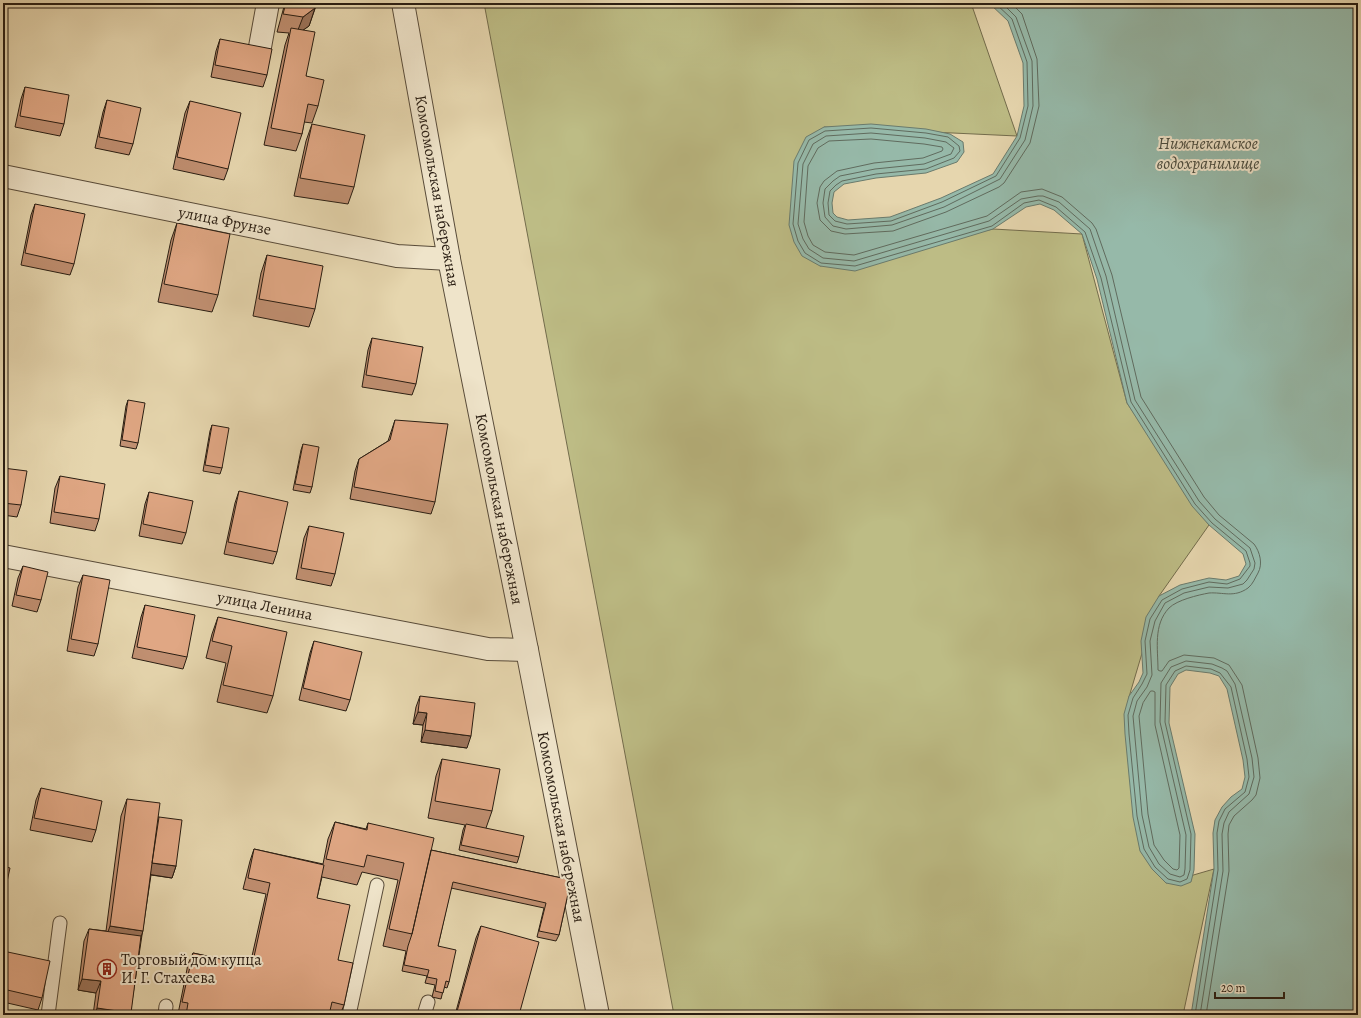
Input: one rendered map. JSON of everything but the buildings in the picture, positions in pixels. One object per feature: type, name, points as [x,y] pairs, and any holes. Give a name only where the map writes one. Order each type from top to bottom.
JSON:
[{"type":"street","points":[[260,48],[268,3]]},
{"type":"street","name":"Комсомольская набережная","points":[[403,3],[449,259],[598,1015]]},
{"type":"street","name":"улица Фрунзе","points":[[3,176],[398,256],[449,259]]},
{"type":"street","name":"улица Ленина","points":[[3,556],[488,649],[527,650]]},
{"type":"lane","points":[[349,1015],[377,885]]},
{"type":"lane","points":[[48,1015],[60,923]]},
{"type":"lane","points":[[424,1015],[428,1002]]},
{"type":"shaded area","points":[[484,3],[971,3],[1017,136],[824,127],[820,266],[993,229],[1082,234],[1127,403],[1209,525],[1159,596],[1129,697],[1166,883],[1214,869],[1183,1015],[674,1015]]},
{"type":"water","name":"Нижнекамское водохранилище","points":[[989,3],[1358,3],[1358,1015],[1191,1015],[1214,869],[1213,833],[1215,820],[1222,807],[1231,797],[1242,789],[1245,777],[1243,760],[1227,689],[1219,676],[1210,673],[1186,670],[1178,674],[1170,687],[1169,723],[1195,834],[1194,870],[1191,882],[1181,886],[1166,883],[1152,869],[1140,851],[1133,817],[1124,714],[1129,696],[1139,682],[1143,673],[1141,641],[1146,617],[1159,596],[1180,585],[1209,578],[1226,580],[1239,576],[1246,564],[1243,554],[1209,525],[1192,506],[1127,403],[1097,279],[1082,234],[1054,210],[1040,204],[1026,207],[993,229],[855,271],[820,266],[802,256],[794,242],[789,225],[794,161],[806,137],[824,127],[871,124],[926,129],[950,134],[963,142],[964,152],[957,162],[926,173],[876,178],[844,184],[834,192],[832,203],[833,213],[837,217],[848,220],[890,217],[941,198],[993,174],[1017,136],[1024,106],[1023,63],[1008,21]]},
{"type":"place","name":"Торговый дом купца И. Г. Стахеева","points":[[107,969]]}]
